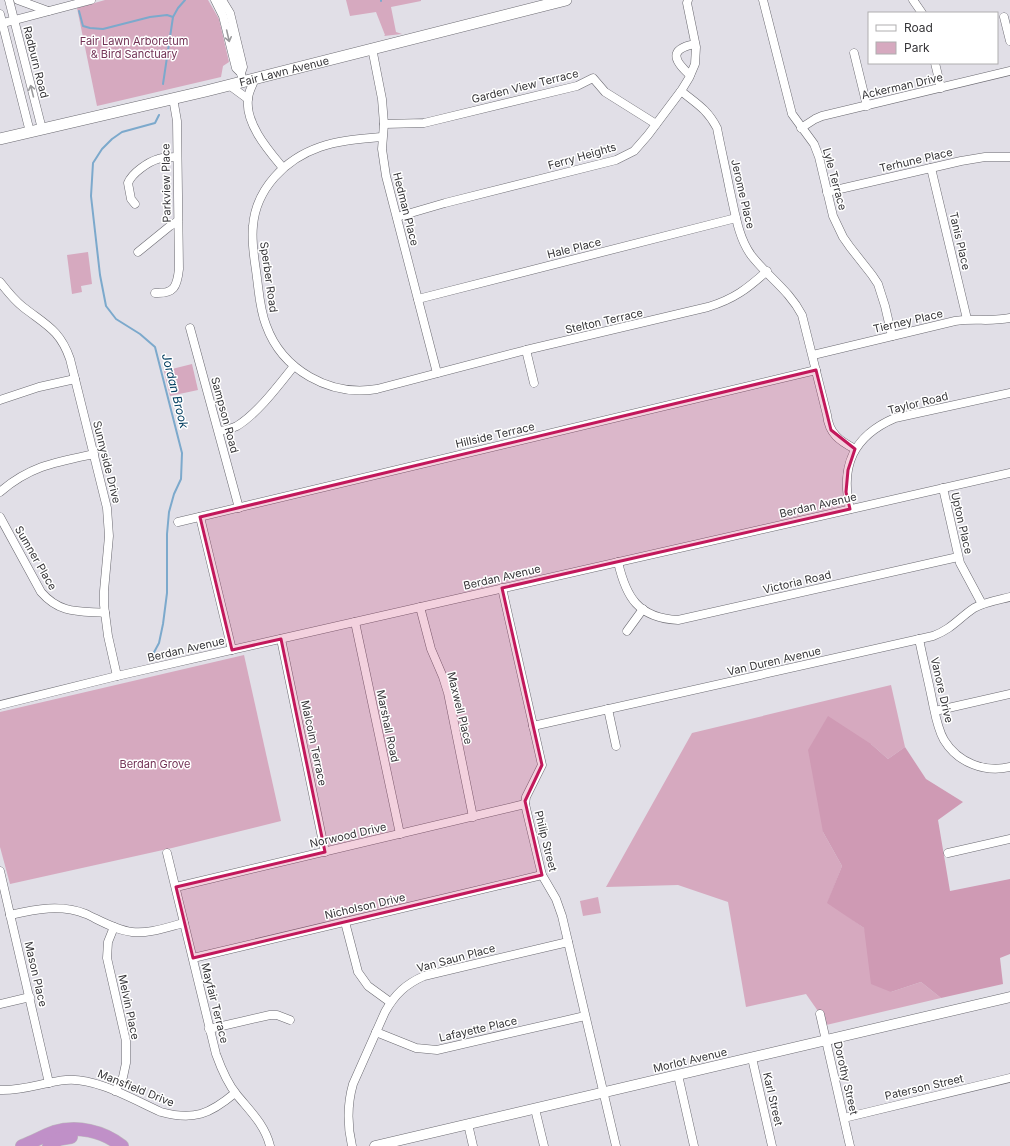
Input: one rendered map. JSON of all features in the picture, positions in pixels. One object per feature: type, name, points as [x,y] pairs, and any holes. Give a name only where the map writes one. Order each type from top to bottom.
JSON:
[{"type":"highway","points":[[22,1146],[55,1132],[73,1129],[102,1134],[122,1146]]},
{"type":"highway","points":[[49,1146],[59,1139],[73,1137],[90,1139],[109,1146]]},
{"type":"main road","name":"Fair Lawn Avenue","points":[[0,139],[229,85],[242,77],[255,78],[566,0]]},
{"type":"street","name":"Radburn Road","points":[[9,0],[42,129]]},
{"type":"street","points":[[18,0],[48,11]]},
{"type":"street","points":[[1,24],[91,0]]},
{"type":"street","points":[[215,0],[224,16],[236,68],[242,77]]},
{"type":"street","points":[[222,0],[230,14],[243,67],[242,77]]},
{"type":"street","name":"Lyle Terrace","points":[[763,0],[788,106],[801,128],[811,138],[817,150],[833,216],[843,237],[878,284],[892,336]]},
{"type":"street","points":[[912,0],[921,12]]},
{"type":"street","name":"Ferry Heights","points":[[397,217],[445,203],[616,160],[634,151],[681,91],[694,64],[695,44],[686,1]]},
{"type":"street","name":"Radburn Road","points":[[0,14],[1,24],[30,132]]},
{"type":"street","points":[[1004,17],[1010,41]]},
{"type":"street","points":[[690,75],[680,67],[677,62],[677,56],[679,50],[684,46],[695,44]]},
{"type":"street","name":"Hedman Place","points":[[372,48],[382,99],[384,124],[382,138],[386,176],[437,373]]},
{"type":"street","points":[[854,53],[867,106]]},
{"type":"street","points":[[935,64],[941,88]]},
{"type":"street","name":"Ackerman Drive","points":[[801,128],[814,119],[822,116],[1010,71]]},
{"type":"street","points":[[255,78],[248,99],[252,121],[266,147],[283,168]]},
{"type":"street","name":"Garden View Terrace","points":[[384,124],[424,122],[577,86],[593,78],[605,92],[656,124]]},
{"type":"street","points":[[229,85],[248,99]]},
{"type":"street","name":"Jerome Place","points":[[681,91],[705,109],[717,128],[736,218],[743,241],[751,255],[788,293],[802,315],[828,423],[831,430],[840,440],[855,449]]},
{"type":"street","name":"Parkview Place","points":[[155,293],[171,291],[177,283],[179,269],[177,121],[173,98]]},
{"type":"street","name":"Sperber Road","points":[[382,138],[345,141],[319,148],[296,159],[283,168],[271,181],[260,200],[256,212],[252,237],[262,313],[276,346],[294,366],[304,374],[320,383],[339,389],[366,391],[437,373]]},
{"type":"street","points":[[135,204],[131,199],[128,183],[132,176],[150,162],[158,159],[177,157]]},
{"type":"street","name":"Terhune Place","points":[[827,192],[972,159],[1010,157]]},
{"type":"street","name":"Tanis Place","points":[[931,168],[967,319]]},
{"type":"street","name":"Hale Place","points":[[418,299],[736,218]]},
{"type":"street","points":[[138,252],[178,221]]},
{"type":"street","name":"Stelton Terrace","points":[[437,373],[724,302],[738,295],[767,271]]},
{"type":"street","name":"Sunnyside Drive","points":[[0,282],[22,306],[46,323],[60,338],[66,346],[70,359],[109,521],[104,591],[105,613],[108,636],[117,676]]},
{"type":"street","name":"Tierney Place","points":[[812,355],[967,319],[989,321],[1010,318]]},
{"type":"street","name":"Sampson Road","points":[[190,328],[239,508]]},
{"type":"street","points":[[526,350],[534,383]]},
{"type":"street","points":[[219,432],[232,428],[246,419],[273,393],[294,366]]},
{"type":"street","name":"Hillside Terrace","points":[[178,522],[816,370]]},
{"type":"street","points":[[0,400],[39,387],[75,379]]},
{"type":"street","name":"Taylor Road","points":[[850,509],[846,492],[848,470],[855,449],[864,437],[872,430],[895,418],[1010,393]]},
{"type":"street","points":[[0,492],[11,483],[33,470],[50,464],[94,454]]},
{"type":"street","name":"Berdan Avenue","points":[[0,705],[117,676],[1010,473]]},
{"type":"street","name":"Upton Place","points":[[943,488],[958,557],[982,604]]},
{"type":"street","name":"Sumner Place","points":[[0,517],[41,592],[47,599],[54,604],[69,610],[105,613]]},
{"type":"street","points":[[200,517],[232,650]]},
{"type":"street","name":"Victoria Road","points":[[618,562],[625,588],[635,603],[642,609],[652,614],[668,619],[688,618],[958,557]]},
{"type":"street","name":"Philip Street","points":[[502,588],[542,765],[526,797],[525,804],[542,875],[560,908],[616,1146]]},
{"type":"street","name":"Van Duren Avenue","points":[[533,726],[942,633],[951,628],[967,614],[982,604],[1010,597]]},
{"type":"street","name":"Maxwell Place","points":[[420,607],[429,644],[448,693],[474,817]]},
{"type":"street","points":[[627,631],[642,609]]},
{"type":"street","name":"Marshall Road","points":[[355,622],[400,834]]},
{"type":"street","name":"Malcolm Terrace","points":[[281,639],[325,852]]},
{"type":"street","name":"Vanore Drive","points":[[919,639],[940,732],[944,740],[958,756],[966,762],[987,768],[996,769],[1010,767]]},
{"type":"street","points":[[935,711],[1010,694]]},
{"type":"street","points":[[608,709],[616,746]]},
{"type":"street","name":"Norwood Drive","points":[[176,887],[525,804]]},
{"type":"street","points":[[948,853],[1010,839]]},
{"type":"street","name":"Mayfair Terrace","points":[[167,852],[192,958],[221,1068],[235,1093],[253,1113],[263,1128],[270,1146]]},
{"type":"street","name":"Mason Place","points":[[0,871],[49,1083]]},
{"type":"street","name":"Nicholson Drive","points":[[192,958],[542,875]]},
{"type":"street","points":[[10,915],[43,908],[64,909],[86,914],[124,930],[142,932],[184,923]]},
{"type":"street","points":[[346,922],[358,972],[368,986],[390,1002]]},
{"type":"street","name":"Melvin Place","points":[[114,927],[108,942],[108,958],[126,1041],[127,1053],[123,1077],[115,1091]]},
{"type":"street","name":"Van Saun Place","points":[[352,1146],[347,1117],[353,1084],[390,1002],[405,986],[424,976],[568,942]]},
{"type":"street","points":[[0,1004],[30,997]]},
{"type":"street","name":"Morlot Avenue","points":[[375,1146],[1010,997]]},
{"type":"street","name":"Dorothy Street","points":[[820,1014],[850,1146]]},
{"type":"street","points":[[210,1029],[270,1015],[277,1015],[290,1020]]},
{"type":"street","name":"Lafayette Place","points":[[376,1032],[416,1048],[437,1050],[585,1016]]},
{"type":"street","name":"Karl Street","points":[[752,1058],[772,1146]]},
{"type":"street","points":[[678,1075],[694,1146]]},
{"type":"street","name":"Paterson Street","points":[[844,1118],[1010,1078]]},
{"type":"street","name":"Mansfield Drive","points":[[0,1090],[18,1090],[62,1080],[78,1079],[97,1083],[161,1112],[183,1116],[201,1114],[211,1110],[221,1105],[235,1093]]},
{"type":"street","points":[[535,1108],[544,1146]]},
{"type":"street","points":[[468,1124],[473,1146]]},
{"type":"highlighted area","points":[[816,370],[831,430],[855,449],[848,470],[846,492],[850,509],[502,588],[542,765],[525,801],[542,875],[193,958],[176,887],[325,852],[281,639],[232,650],[200,517]]},
{"type":"green space","name":"Fair Lawn Arboretum & Bird Sanctuary","points":[[105,0],[208,0],[219,19],[229,62],[223,66],[221,77],[97,106],[77,8]]},
{"type":"green space","points":[[346,0],[421,1],[391,7],[396,32],[402,34],[384,36],[385,35],[376,12],[350,16]]},
{"type":"green space","points":[[88,252],[92,284],[81,286],[82,292],[72,294],[67,255]]},
{"type":"green space","points":[[192,364],[198,390],[170,396],[164,371]]},
{"type":"green space","name":"Berdan Grove","points":[[244,655],[281,821],[172,848],[10,884],[0,847],[0,712]]},
{"type":"green space","points":[[891,685],[905,747],[888,759],[871,744],[823,832],[842,866],[828,902],[864,928],[891,992],[921,982],[941,998],[822,1026],[820,1014],[806,994],[746,1007],[728,902],[678,885],[606,887],[692,733]]},
{"type":"green space","points":[[598,897],[601,913],[583,916],[580,901]]},
{"type":"shaded area","points":[[828,716],[871,744],[888,759],[905,747],[926,779],[963,802],[938,820],[950,891],[1010,879],[1010,954],[1000,958],[1003,984],[941,998],[921,982],[891,992],[871,984],[864,928],[827,903],[842,866],[823,832],[808,750]]},
{"type":"waterway","name":"Jordan Brook","points":[[163,84],[173,17],[185,0]]},
{"type":"waterway","points":[[79,11],[83,26],[103,29],[150,17],[167,15],[173,17]]},
{"type":"waterway","name":"Jordan Brook","points":[[152,656],[159,643],[163,624],[167,593],[167,534],[169,512],[174,494],[181,479],[182,453],[155,347],[140,334],[116,319],[106,306],[100,275],[91,196],[93,163],[102,149],[122,132],[155,123],[159,115]]}]
